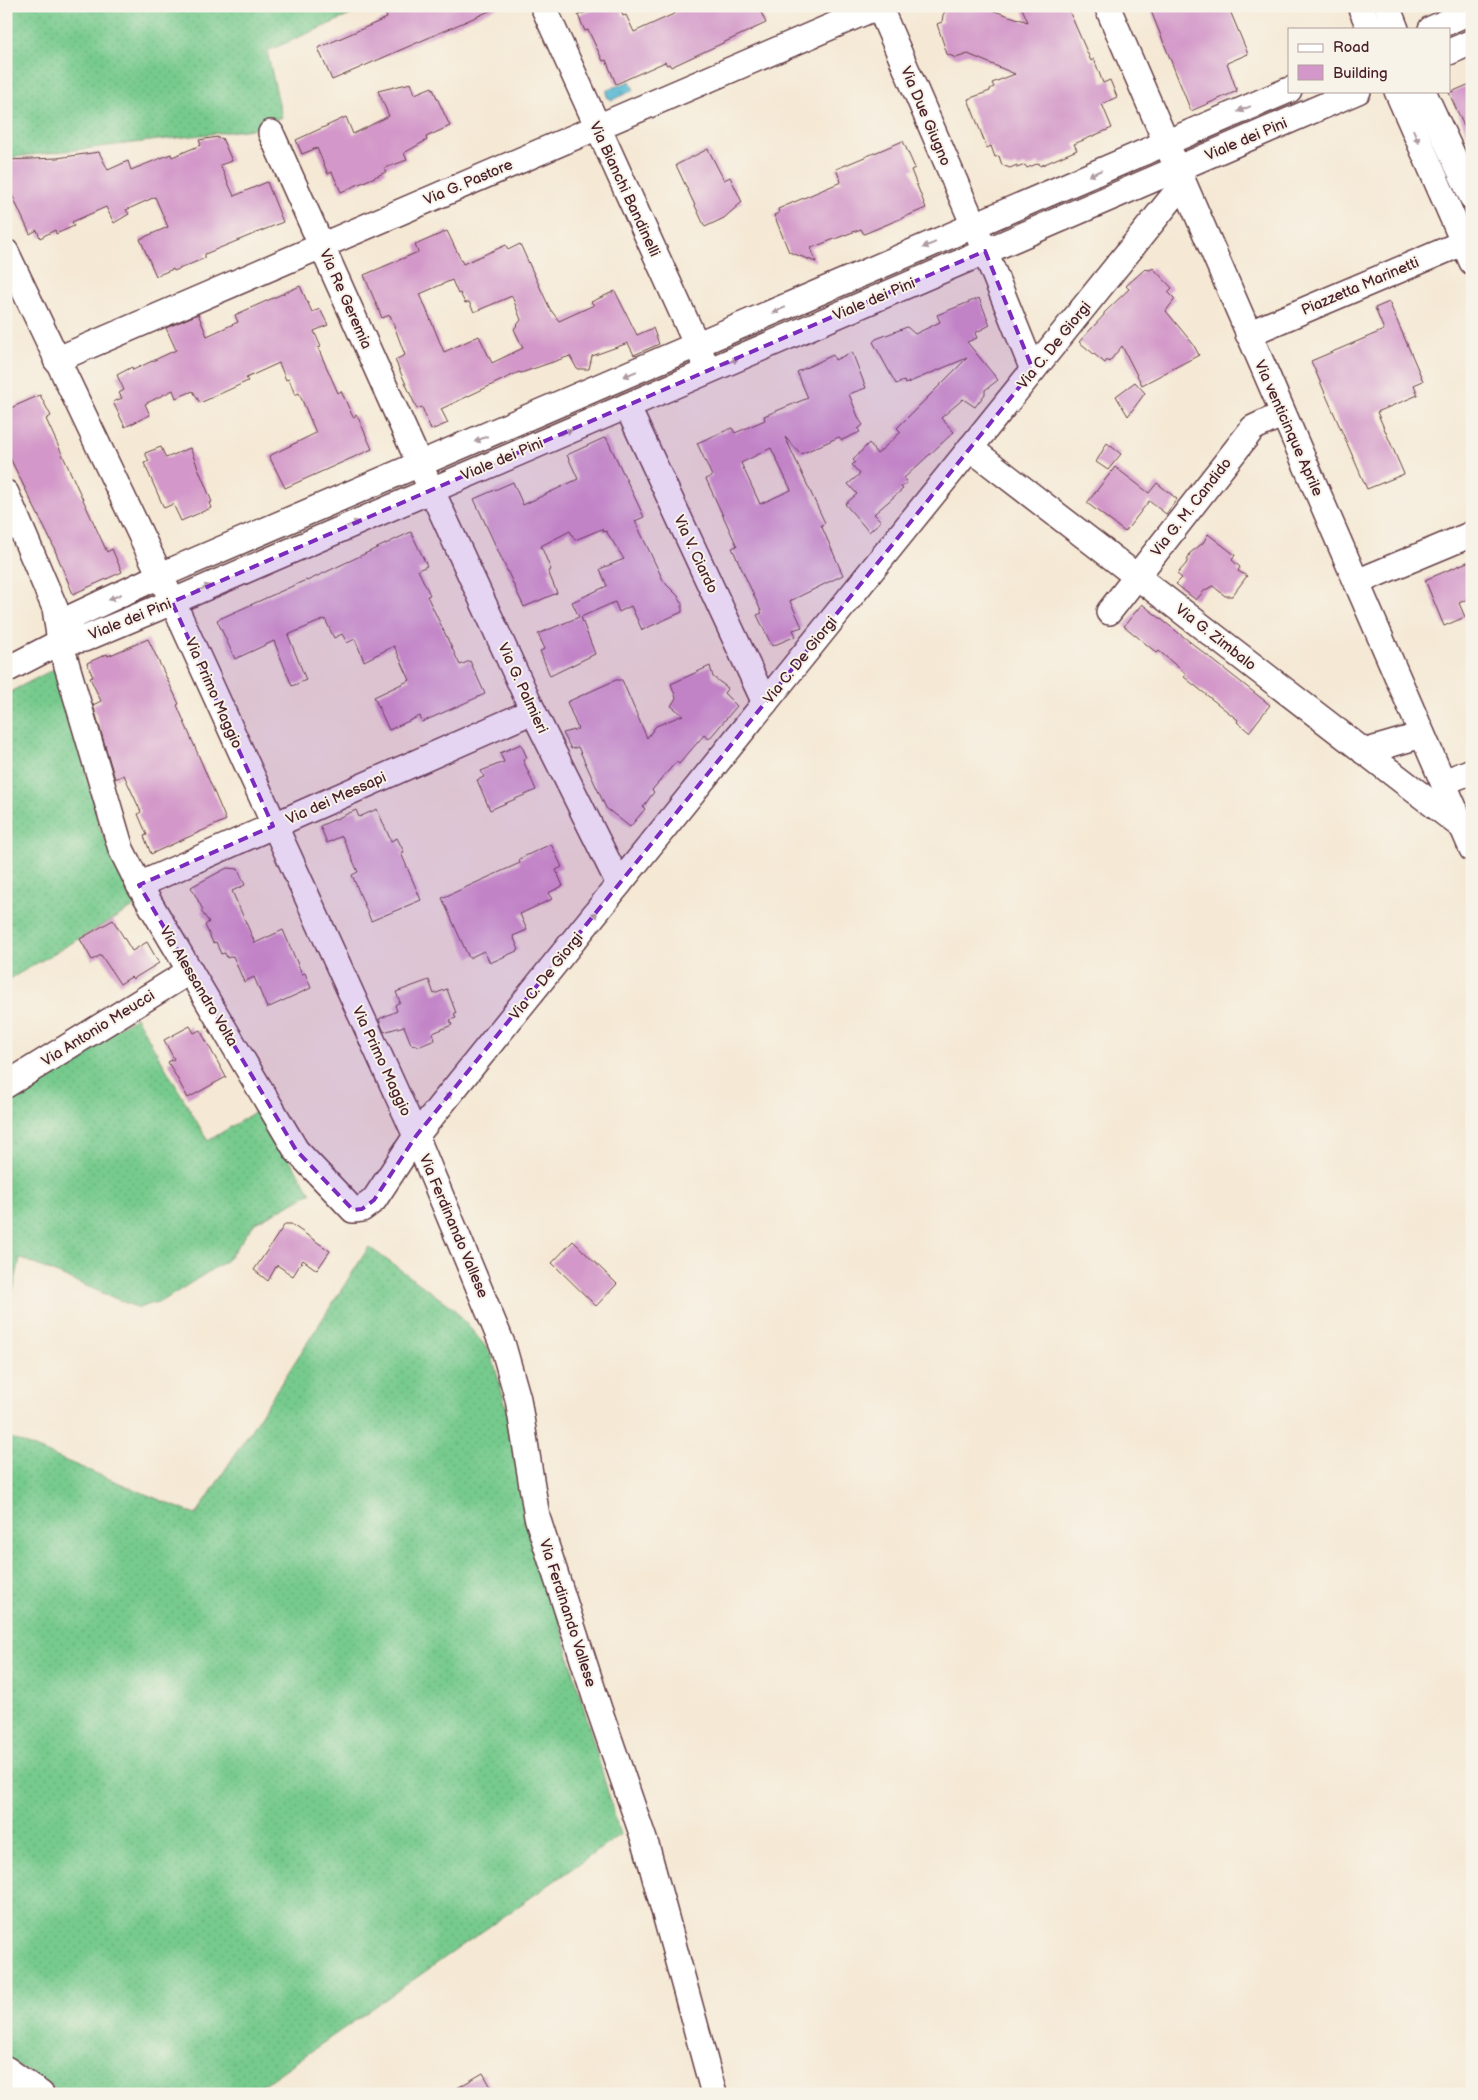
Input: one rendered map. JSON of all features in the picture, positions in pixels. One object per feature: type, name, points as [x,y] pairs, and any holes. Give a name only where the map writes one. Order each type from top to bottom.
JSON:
[{"type":"street","name":"Via Bianchi Bandinelli","points":[[542,6],[709,371]]},
{"type":"street","name":"Via G. Pastore","points":[[56,360],[879,6]]},
{"type":"street","name":"Via Due Giugno","points":[[879,6],[985,251],[1033,370]]},
{"type":"street","name":"Via venticinque Aprile","points":[[1107,6],[1472,849]]},
{"type":"street","points":[[1360,6],[1370,28]]},
{"type":"street","points":[[1387,6],[1396,28]]},
{"type":"street","points":[[1433,28],[1472,11]]},
{"type":"street","points":[[1450,52],[1472,42]]},
{"type":"street","name":"Viale dei Pini","points":[[60,642],[74,616],[159,576],[1288,90]]},
{"type":"street","name":"Viale dei Pini","points":[[60,642],[84,638],[172,602],[985,251],[1179,176],[1356,92]]},
{"type":"street","points":[[1397,92],[1469,248]]},
{"type":"street","points":[[1423,92],[1472,197]]},
{"type":"street","name":"Via Re Geremia","points":[[271,133],[431,490]]},
{"type":"street","name":"Via C. De Giorgi","points":[[416,1136],[1033,370],[1179,176]]},
{"type":"street","name":"Piazzetta Marinetti","points":[[1248,334],[1469,248]]},
{"type":"street","name":"Via Primo Maggio","points":[[6,252],[172,602],[416,1136]]},
{"type":"street","name":"Via V. Ciardo","points":[[627,406],[765,703]]},
{"type":"street","name":"Via G. M. Candido","points":[[1108,612],[1254,428],[1283,414]]},
{"type":"street","name":"Via G. Zimbalo","points":[[970,448],[1462,826]]},
{"type":"street","name":"Via G. Palmieri","points":[[431,490],[533,711],[619,884]]},
{"type":"street","name":"Via Alessandro Volta","points":[[6,493],[55,608],[60,642],[121,849],[140,885],[296,1150],[353,1210],[362,1209],[374,1200],[416,1136]]},
{"type":"street","points":[[1356,582],[1472,534]]},
{"type":"street","points":[[6,670],[60,642]]},
{"type":"street","name":"Via dei Messapi","points":[[140,885],[533,711]]},
{"type":"street","points":[[1364,752],[1422,735]]},
{"type":"street","points":[[1444,782],[1472,771]]},
{"type":"street","name":"Via Antonio Meucci","points":[[6,1085],[190,971]]},
{"type":"street","name":"Via Ferdinando Vallese","points":[[416,1136],[503,1346],[518,1399],[537,1517],[599,1709],[647,1848],[714,2094]]},
{"type":"street","points":[[6,2069],[41,2094]]},
{"type":"highlighted area","points":[[985,251],[1033,370],[416,1136],[374,1200],[362,1209],[353,1210],[296,1150],[139,885],[273,826],[172,602]]},
{"type":"green space","points":[[6,6],[371,6],[267,51],[282,117],[252,129],[6,158]]},
{"type":"green space","points":[[60,666],[100,829],[139,904],[6,981],[6,694]]},
{"type":"green space","points":[[136,1017],[208,1141],[258,1110],[311,1193],[255,1223],[227,1260],[164,1300],[138,1308],[20,1258],[6,1324],[6,1096]]},
{"type":"green space","points":[[369,1247],[453,1308],[491,1353],[509,1417],[567,1649],[620,1835],[250,2094],[61,2094],[6,2057],[6,1436],[196,1515]]},
{"type":"water","points":[[630,81],[634,90],[612,100],[607,97],[607,90]]},
{"type":"building","points":[[382,6],[501,6],[332,80],[318,48],[387,18]]},
{"type":"building","points":[[604,6],[620,6],[623,16],[626,15],[634,32],[676,13],[675,10],[685,6],[758,6],[766,23],[671,67],[665,62],[616,84],[606,60],[603,61],[588,30],[585,31],[578,15]]},
{"type":"building","points":[[948,6],[987,6],[988,9],[1028,22],[1021,6],[1067,6],[1091,61],[1094,59],[1103,83],[1110,80],[1117,97],[1102,104],[1112,128],[1074,144],[1077,150],[1040,166],[1039,163],[1027,168],[1025,165],[1017,168],[1017,165],[1010,168],[1002,165],[999,156],[995,157],[991,146],[987,148],[968,99],[990,91],[994,87],[992,83],[1015,74],[968,54],[956,58],[947,54],[937,24],[942,22],[943,15]]},
{"type":"building","points":[[1149,6],[1228,6],[1248,54],[1227,63],[1237,91],[1191,111]]},
{"type":"building","points":[[411,83],[415,94],[432,87],[450,126],[426,137],[427,140],[404,153],[407,160],[385,168],[386,172],[341,192],[332,172],[328,174],[317,148],[302,154],[296,140],[346,117],[353,134],[389,116],[378,91]]},
{"type":"building","points":[[1472,83],[1472,144],[1449,93]]},
{"type":"building","points":[[218,137],[218,139],[222,138],[232,161],[220,165],[234,196],[267,182],[283,222],[205,254],[205,258],[174,271],[173,269],[156,276],[140,239],[168,227],[155,197],[126,210],[129,214],[114,223],[106,207],[72,222],[74,226],[56,234],[55,230],[40,238],[37,230],[30,234],[6,182],[6,160],[57,158],[99,152],[108,170],[128,161],[131,170],[171,154],[172,157],[201,145],[199,140]]},
{"type":"building","points":[[903,141],[915,168],[911,170],[926,208],[864,234],[861,229],[811,248],[816,262],[789,252],[774,215],[779,213],[778,209],[841,182],[836,169]]},
{"type":"building","points":[[708,149],[724,180],[730,177],[742,202],[724,218],[705,227],[676,165]]},
{"type":"building","points":[[447,231],[463,264],[506,245],[508,250],[520,244],[550,309],[559,321],[594,305],[591,302],[615,291],[637,335],[653,328],[659,344],[634,355],[628,343],[592,356],[589,369],[577,369],[570,356],[521,373],[519,372],[441,409],[448,423],[431,430],[422,407],[417,409],[395,360],[405,355],[390,315],[382,318],[364,275],[418,252],[415,245]],"holes":[[[452,280],[458,294],[460,293],[465,303],[469,302],[474,312],[512,296],[521,320],[514,329],[523,348],[492,363],[479,336],[444,352],[420,294]]]},
{"type":"building","points":[[1153,268],[1172,288],[1168,292],[1175,299],[1166,311],[1193,344],[1199,355],[1142,385],[1122,346],[1109,362],[1107,360],[1105,363],[1079,342],[1104,313],[1129,289],[1126,286],[1145,269],[1150,270]]},
{"type":"building","points":[[300,286],[312,312],[320,309],[328,325],[314,331],[321,347],[318,348],[338,393],[341,391],[353,417],[357,415],[372,449],[285,488],[269,456],[316,433],[299,393],[295,395],[289,379],[286,380],[279,363],[246,378],[248,381],[200,403],[193,391],[176,398],[173,390],[145,404],[150,415],[125,427],[113,402],[122,398],[119,393],[124,390],[117,375],[132,367],[133,370],[176,350],[166,328],[198,314],[207,336],[238,322],[235,315]]},
{"type":"building","points":[[979,298],[990,325],[975,333],[977,338],[967,342],[998,380],[985,390],[985,394],[975,407],[963,399],[941,418],[954,432],[904,478],[907,483],[901,487],[903,489],[874,514],[881,521],[869,532],[845,504],[857,494],[848,484],[860,474],[852,465],[855,462],[853,460],[869,443],[877,454],[901,432],[897,428],[967,358],[905,384],[904,381],[896,384],[873,342],[876,339],[907,327],[915,334],[940,322],[937,315]]},
{"type":"building","points":[[1389,302],[1423,381],[1414,385],[1418,395],[1377,412],[1404,474],[1367,489],[1311,361],[1384,330],[1375,308]]},
{"type":"building","points":[[852,352],[866,388],[849,394],[863,425],[858,429],[860,432],[842,440],[839,437],[801,454],[785,437],[825,523],[821,525],[843,575],[790,601],[802,627],[793,630],[796,636],[772,646],[757,615],[762,613],[732,548],[737,546],[706,479],[712,476],[697,443],[732,428],[735,433],[765,420],[764,416],[808,398],[797,372],[833,355],[835,360]],"holes":[[[771,448],[791,490],[760,504],[741,463]]]},
{"type":"building","points":[[1135,382],[1145,393],[1128,416],[1116,396]]},
{"type":"building","points":[[40,395],[51,416],[46,419],[107,552],[112,549],[122,572],[73,594],[52,543],[6,450],[6,410]]},
{"type":"building","points":[[606,437],[644,517],[635,521],[664,582],[678,596],[682,604],[682,612],[642,630],[631,606],[619,612],[615,602],[581,617],[595,654],[550,676],[540,651],[545,649],[538,634],[579,617],[572,602],[607,586],[600,569],[624,559],[606,531],[603,532],[602,529],[575,540],[570,531],[541,546],[551,570],[548,571],[557,593],[524,607],[474,499],[513,482],[523,505],[578,479],[567,455]]},
{"type":"building","points":[[1107,443],[1121,454],[1108,470],[1096,462]]},
{"type":"building","points":[[161,447],[166,458],[190,448],[212,502],[209,503],[211,508],[181,521],[173,504],[164,508],[144,463],[149,461],[145,453]]},
{"type":"building","points":[[1115,467],[1149,493],[1157,483],[1177,499],[1166,514],[1149,501],[1125,532],[1087,503]]},
{"type":"building","points":[[411,532],[427,566],[418,570],[430,595],[427,596],[460,665],[470,661],[485,694],[422,722],[420,716],[389,730],[374,697],[410,680],[394,646],[364,661],[355,639],[347,643],[342,634],[334,638],[325,619],[288,635],[306,680],[292,686],[274,641],[235,659],[217,620],[307,581]]},
{"type":"building","points":[[1208,534],[1235,555],[1232,560],[1240,567],[1238,571],[1247,576],[1232,596],[1225,596],[1213,586],[1205,590],[1196,600],[1176,584],[1182,578],[1177,574],[1186,564],[1190,553],[1203,543]]},
{"type":"building","points":[[1472,560],[1472,597],[1459,603],[1465,617],[1444,626],[1425,580]]},
{"type":"building","points":[[1142,604],[1270,705],[1249,732],[1237,722],[1238,720],[1184,677],[1186,674],[1159,651],[1157,653],[1124,626]]},
{"type":"building","points":[[148,639],[179,704],[177,705],[226,820],[151,854],[144,836],[147,835],[138,814],[141,812],[124,775],[115,779],[93,705],[101,701],[90,678],[93,677],[87,663]]},
{"type":"building","points":[[710,666],[713,677],[728,688],[724,693],[737,706],[709,739],[704,735],[679,764],[676,762],[652,790],[654,792],[643,807],[645,809],[630,827],[606,808],[578,747],[571,749],[563,733],[578,729],[567,702],[616,680],[622,680],[647,738],[656,726],[683,715],[671,706],[676,698],[671,684]]},
{"type":"building","points":[[521,744],[527,758],[523,760],[536,790],[490,810],[477,780],[484,777],[481,771],[504,762],[500,753]]},
{"type":"building","points":[[377,809],[391,841],[397,838],[404,852],[401,853],[421,900],[371,921],[352,875],[358,872],[342,836],[327,843],[320,826],[356,810],[359,817]]},
{"type":"building","points":[[551,844],[562,867],[556,870],[563,886],[548,893],[552,899],[520,914],[527,930],[513,936],[519,950],[490,963],[484,951],[469,958],[442,898],[520,863],[519,859]]},
{"type":"building","points":[[227,868],[238,869],[245,885],[232,891],[255,943],[283,930],[302,974],[305,973],[311,988],[267,1008],[254,977],[244,982],[233,956],[227,958],[225,953],[221,954],[216,942],[213,943],[205,925],[209,922],[201,911],[203,910],[191,887]]},
{"type":"building","points":[[113,920],[132,951],[147,942],[159,963],[133,979],[131,977],[120,984],[101,955],[92,960],[80,939]]},
{"type":"building","points":[[429,980],[434,994],[447,989],[456,1013],[454,1014],[456,1018],[450,1020],[452,1025],[433,1033],[435,1040],[420,1046],[411,1044],[404,1026],[384,1032],[379,1019],[397,1011],[395,1005],[400,1002],[396,992]]},
{"type":"building","points":[[190,1026],[194,1033],[200,1030],[226,1077],[188,1098],[168,1062],[174,1059],[164,1040]]},
{"type":"building","points":[[285,1224],[291,1224],[330,1251],[317,1270],[303,1260],[293,1276],[277,1265],[268,1281],[254,1270]]},
{"type":"building","points":[[573,1241],[617,1284],[596,1306],[552,1263]]},
{"type":"building","points":[[483,2073],[491,2087],[479,2094],[447,2094]]}]
